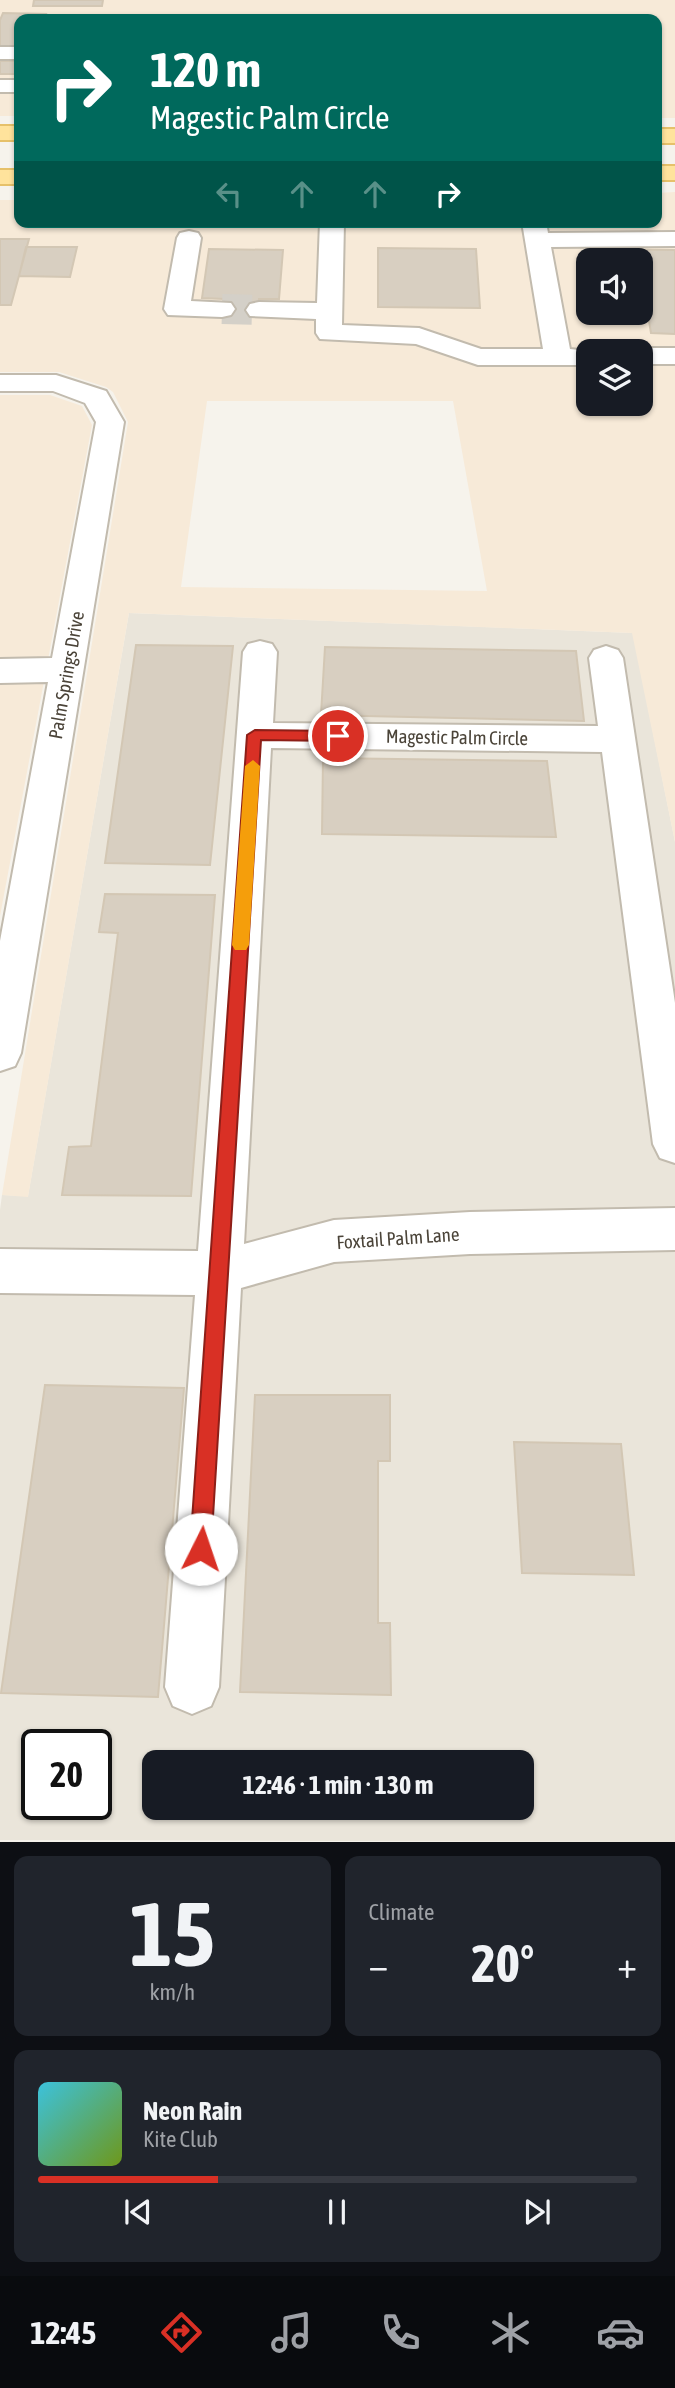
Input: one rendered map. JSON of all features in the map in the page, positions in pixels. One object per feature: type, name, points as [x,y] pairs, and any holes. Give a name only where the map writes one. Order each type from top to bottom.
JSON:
[{"type":"street","points":[[332,228],[329,333],[419,336],[478,357],[576,356]]},
{"type":"street","points":[[558,357],[536,231],[675,239]]},
{"type":"street","points":[[189,238],[177,309],[222,309]]},
{"type":"street","points":[[258,310],[329,311]]},
{"type":"street","points":[[653,356],[675,356]]},
{"type":"street","name":"Palm Springs Drive","points":[[0,383],[56,383],[96,397],[110,422],[0,1053]]},
{"type":"street","points":[[192,1687],[260,652]]},
{"type":"street","points":[[606,658],[675,1144]]},
{"type":"street","points":[[0,671],[67,670]]},
{"type":"street","name":"Magestic Palm Circle","points":[[255,735],[618,739]]},
{"type":"street","name":"Foxtail Palm Lane","points":[[0,1271],[218,1273],[334,1241],[470,1233],[675,1229]]},
{"type":"shaded area","points":[[0,0],[675,0],[675,118],[662,118],[662,14],[14,14],[14,116],[0,116]]},
{"type":"shaded area","points":[[675,192],[675,842],[632,633],[129,613],[28,1197],[2,1195],[128,422],[113,392],[106,387],[59,372],[0,372],[0,200],[14,200],[14,228],[662,228],[662,193]],"holes":[[[207,401],[453,401],[487,591],[181,587]]]},
{"type":"shaded area","points":[[0,395],[50,395],[82,406],[92,425],[0,916]]},
{"type":"shaded area","points":[[129,613],[633,633],[675,842],[675,1842],[0,1840],[2,1195],[28,1196]]},
{"type":"building","points":[[34,0],[103,0],[102,6],[33,6]]},
{"type":"building","points":[[3,13],[46,14],[14,14],[14,46],[0,46],[0,20]]},
{"type":"building","points":[[0,61],[14,61],[14,74],[0,74]]},
{"type":"building","points":[[0,239],[29,239],[11,305],[0,305]]},
{"type":"building","points":[[26,247],[77,247],[70,277],[19,276]]},
{"type":"building","points":[[378,248],[476,249],[480,308],[378,307]]},
{"type":"building","points":[[209,249],[283,250],[279,299],[259,299],[258,316],[222,315],[224,299],[202,298]]},
{"type":"building","points":[[653,250],[675,250],[675,334],[651,333]]},
{"type":"building","points":[[136,645],[233,646],[210,865],[105,863]]},
{"type":"building","points":[[325,647],[576,651],[584,721],[321,715]]},
{"type":"building","points":[[323,758],[547,761],[556,837],[322,834]]},
{"type":"building","points":[[105,894],[215,895],[191,1196],[62,1195],[69,1147],[91,1146],[118,933],[99,932]]},
{"type":"building","points":[[45,1385],[184,1388],[158,1697],[1,1693]]},
{"type":"building","points":[[255,1395],[390,1395],[390,1461],[378,1461],[378,1623],[390,1623],[391,1695],[240,1692]]},
{"type":"building","points":[[514,1442],[621,1444],[634,1575],[522,1573]]},
{"type":"tunnel","points":[[222,309],[259,310]]},
{"type":"slow traffic","points":[[240,945],[253,766]]},
{"type":"route","points":[[201,1549],[255,735],[338,736]]}]
